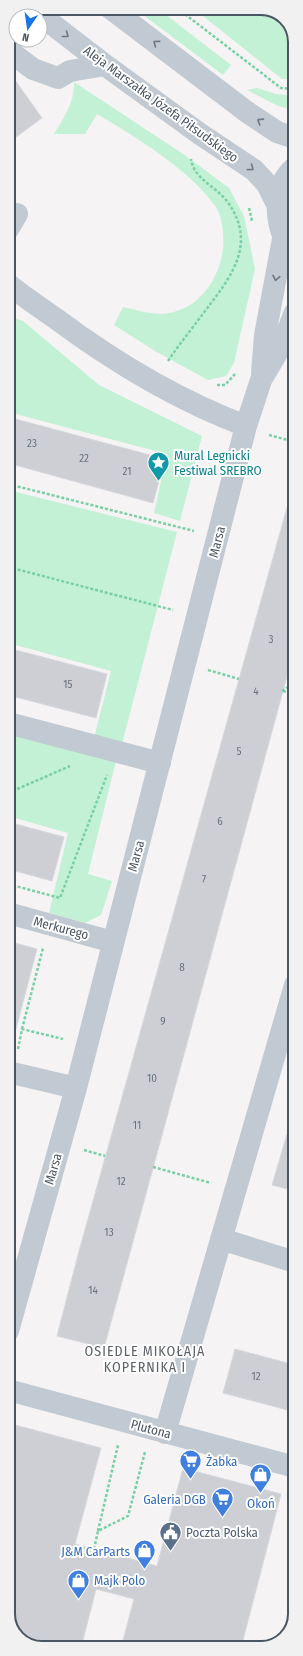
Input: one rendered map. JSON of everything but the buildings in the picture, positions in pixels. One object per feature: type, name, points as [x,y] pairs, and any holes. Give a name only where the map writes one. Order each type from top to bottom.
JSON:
[{"type":"street","points":[[119,15],[247,112],[277,132],[288,136]]},
{"type":"street","name":"Aleja Marszałka Józefa Piłsudskiego","points":[[48,21],[105,65],[200,134],[254,170],[267,184],[277,204]]},
{"type":"street","points":[[15,55],[33,69],[58,78],[70,71],[105,65]]},
{"type":"street","points":[[288,177],[282,186],[277,204],[278,222],[288,245]]},
{"type":"street","name":"Marsa","points":[[261,380],[265,336],[288,251]]},
{"type":"street","points":[[15,289],[96,349],[153,383],[206,410],[246,426]]},
{"type":"street","name":"Marsa","points":[[15,1306],[76,1088],[219,537],[246,426],[261,380],[283,343],[288,330]]},
{"type":"street","points":[[15,725],[160,763]]},
{"type":"street","name":"Merkurego","points":[[15,915],[113,942]]},
{"type":"street","points":[[166,1433],[234,1189],[288,1008]]},
{"type":"street","points":[[15,1065],[76,1088]]},
{"type":"street","points":[[221,1239],[288,1260]]},
{"type":"street","name":"Plutona","points":[[15,1392],[288,1465]]},
{"type":"path","points":[[186,15],[281,88],[288,88]]},
{"type":"path","points":[[153,383],[170,357],[228,281],[240,252],[240,229],[233,209],[219,192],[194,171],[190,151]]},
{"type":"path","points":[[247,200],[252,222]]},
{"type":"path","points":[[213,385],[225,384],[238,371]]},
{"type":"path","points":[[15,486],[219,537]]},
{"type":"path","points":[[15,569],[198,617]]},
{"type":"path","points":[[186,664],[239,679]]},
{"type":"path","points":[[288,687],[282,691],[288,693]]},
{"type":"path","points":[[15,886],[60,898],[116,751]]},
{"type":"path","points":[[15,790],[72,765]]},
{"type":"path","points":[[15,1054],[49,924]]},
{"type":"path","points":[[22,1029],[87,1045]]},
{"type":"path","points":[[153,1167],[234,1189]]},
{"type":"path","points":[[94,1549],[118,1443]]},
{"type":"path","points":[[98,1531],[128,1516],[145,1451]]},
{"type":"green space","points":[[143,15],[166,15],[231,65],[223,75]]},
{"type":"green space","points":[[202,15],[262,15],[271,17],[280,23],[287,34],[288,39],[288,79],[282,79]]},
{"type":"green space","points":[[74,82],[186,156],[229,188],[244,216],[255,269],[234,363],[226,376],[208,380],[155,351],[114,325],[123,307],[147,313],[162,314],[175,312],[186,308],[196,301],[211,283],[221,261],[223,249],[222,227],[220,216],[216,207],[192,180],[161,155],[129,133],[97,114],[85,134],[54,134],[71,103]]},
{"type":"green space","points":[[257,88],[276,94],[288,95],[288,108],[278,106],[247,90]]},
{"type":"green space","points":[[15,318],[23,321],[99,385],[202,436],[180,521],[154,513],[167,454],[15,414]]},
{"type":"green space","points":[[15,492],[177,532],[122,744],[94,738],[111,671],[15,645]]},
{"type":"green space","points":[[15,733],[116,761],[88,874],[112,881],[101,915],[85,923],[49,913],[68,833],[15,818]]},
{"type":"place","name":"Mural Legnicki Festiwal SREBRO","points":[[158,482]]},
{"type":"place","name":"Żabka","points":[[191,1480]]},
{"type":"place","name":"Okoń","points":[[261,1494]]},
{"type":"place","name":"Galeria DGB","points":[[222,1518]]},
{"type":"place","name":"Poczta Polska","points":[[170,1552]]},
{"type":"place","name":"J&M CarParts","points":[[145,1570]]},
{"type":"place","name":"Majk Polo","points":[[78,1600]]},
{"type":"district","name":"OSIEDLE MIKOŁAJA KOPERNIKA I","points":[[145,1360]]}]
